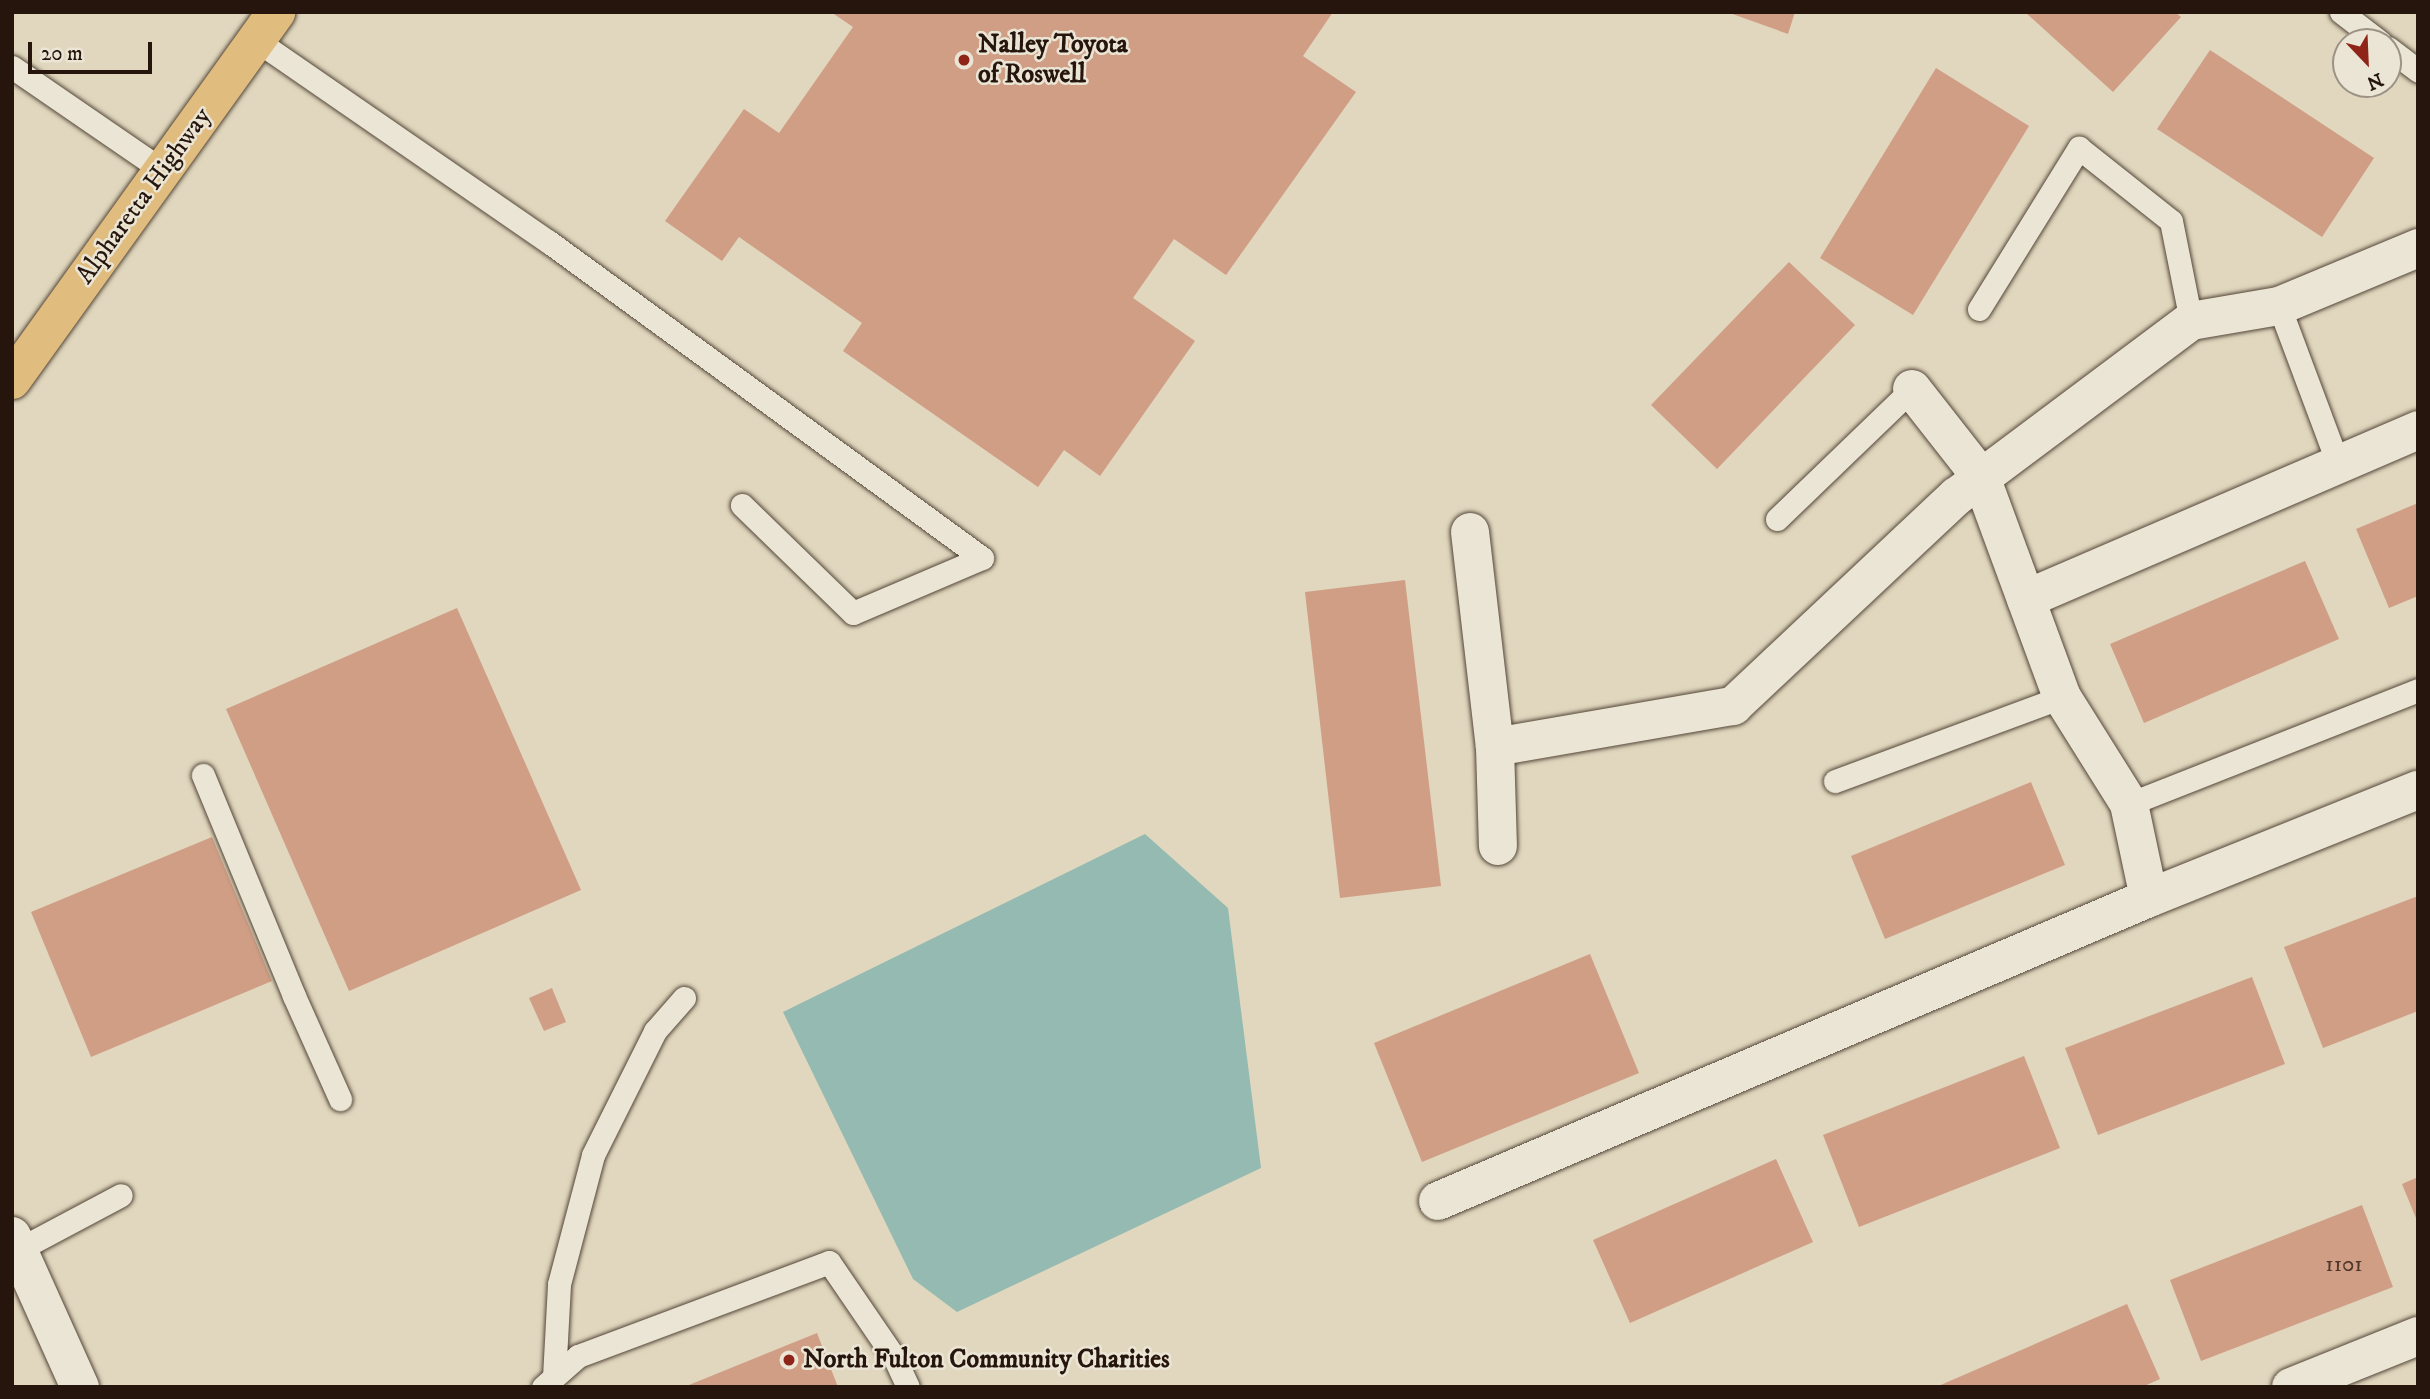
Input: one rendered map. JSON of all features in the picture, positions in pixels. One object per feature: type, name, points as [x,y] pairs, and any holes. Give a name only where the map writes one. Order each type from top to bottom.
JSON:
[{"type":"highway","name":"Alpharetta Highway","points":[[12,380],[266,26]]},
{"type":"street","points":[[1494,747],[1733,706],[1956,496],[2191,321],[2279,306],[2418,248]]},
{"type":"street","points":[[1912,389],[1981,477],[2062,697],[2129,804],[2148,898]]},
{"type":"street","points":[[2026,599],[2418,429]]},
{"type":"street","points":[[1470,532],[1494,747],[1498,846]]},
{"type":"street","points":[[1438,1201],[2148,898],[2418,790]]},
{"type":"street","points":[[14,1246],[80,1387]]},
{"type":"street","points":[[2291,1387],[2418,1336]]},
{"type":"lane","points":[[2341,12],[2362,28]]},
{"type":"lane","points":[[266,26],[549,242],[982,558],[853,613],[742,505]]},
{"type":"lane","points":[[2402,59],[2418,71]]},
{"type":"lane","points":[[12,66],[162,170]]},
{"type":"lane","points":[[1979,309],[2079,148],[2171,221],[2191,321]]},
{"type":"lane","points":[[2279,306],[2338,464]]},
{"type":"lane","points":[[1777,519],[1912,389]]},
{"type":"lane","points":[[2129,804],[2418,690]]},
{"type":"lane","points":[[1835,781],[2062,697]]},
{"type":"lane","points":[[203,775],[294,996],[340,1099]]},
{"type":"lane","points":[[549,1382],[559,1284],[593,1155],[655,1031],[684,998]]},
{"type":"lane","points":[[14,1246],[121,1195]]},
{"type":"lane","points":[[549,1382],[578,1356],[829,1262],[894,1357],[908,1387]]},
{"type":"water","points":[[1145,834],[1228,908],[1261,1168],[957,1312],[913,1279],[783,1012]]},
{"type":"building","points":[[831,12],[1333,12],[1303,56],[1356,92],[1226,275],[1174,239],[1133,298],[1195,341],[1100,476],[1064,450],[1038,487],[843,351],[862,323],[739,237],[722,261],[665,221],[744,109],[779,133],[853,27]]},
{"type":"building","points":[[1727,12],[1795,12],[1788,34]]},
{"type":"building","points":[[2025,12],[2175,12],[2181,17],[2113,92]]},
{"type":"building","points":[[2210,50],[2374,158],[2322,237],[2157,129]]},
{"type":"building","points":[[1936,68],[2029,126],[1913,315],[1820,258]]},
{"type":"building","points":[[1789,262],[1855,325],[1717,469],[1651,405]]},
{"type":"building","points":[[2418,503],[2418,596],[2389,608],[2356,529]]},
{"type":"building","points":[[2305,561],[2339,639],[2144,723],[2110,644]]},
{"type":"building","points":[[1405,580],[1441,886],[1340,898],[1305,592]]},
{"type":"building","points":[[457,608],[581,890],[349,991],[226,709]]},
{"type":"building","points":[[2031,782],[2065,865],[1885,939],[1851,856]]},
{"type":"building","points":[[212,837],[272,981],[91,1057],[31,912]]},
{"type":"building","points":[[2418,896],[2418,1011],[2323,1048],[2284,947]]},
{"type":"building","points":[[1590,954],[1639,1073],[1422,1162],[1374,1043]]},
{"type":"building","points":[[2252,977],[2285,1064],[2098,1135],[2065,1048]]},
{"type":"building","points":[[552,988],[566,1022],[544,1031],[529,998]]},
{"type":"building","points":[[2024,1056],[2060,1148],[1859,1227],[1823,1135]]},
{"type":"building","points":[[1776,1159],[1813,1242],[1630,1323],[1593,1240]]},
{"type":"building","points":[[2418,1177],[2418,1223],[2402,1184]]},
{"type":"building","points":[[2362,1205],[2393,1287],[2201,1361],[2170,1280]]},
{"type":"building","points":[[2127,1304],[2160,1379],[2142,1387],[1936,1387]]},
{"type":"building","name":"North Fulton Community Charities","points":[[817,1333],[838,1387],[684,1387]]},
{"type":"place","name":"Nalley Toyota of Roswell","points":[[964,60]]},
{"type":"place","name":"North Fulton Community Charities","points":[[789,1360]]}]
